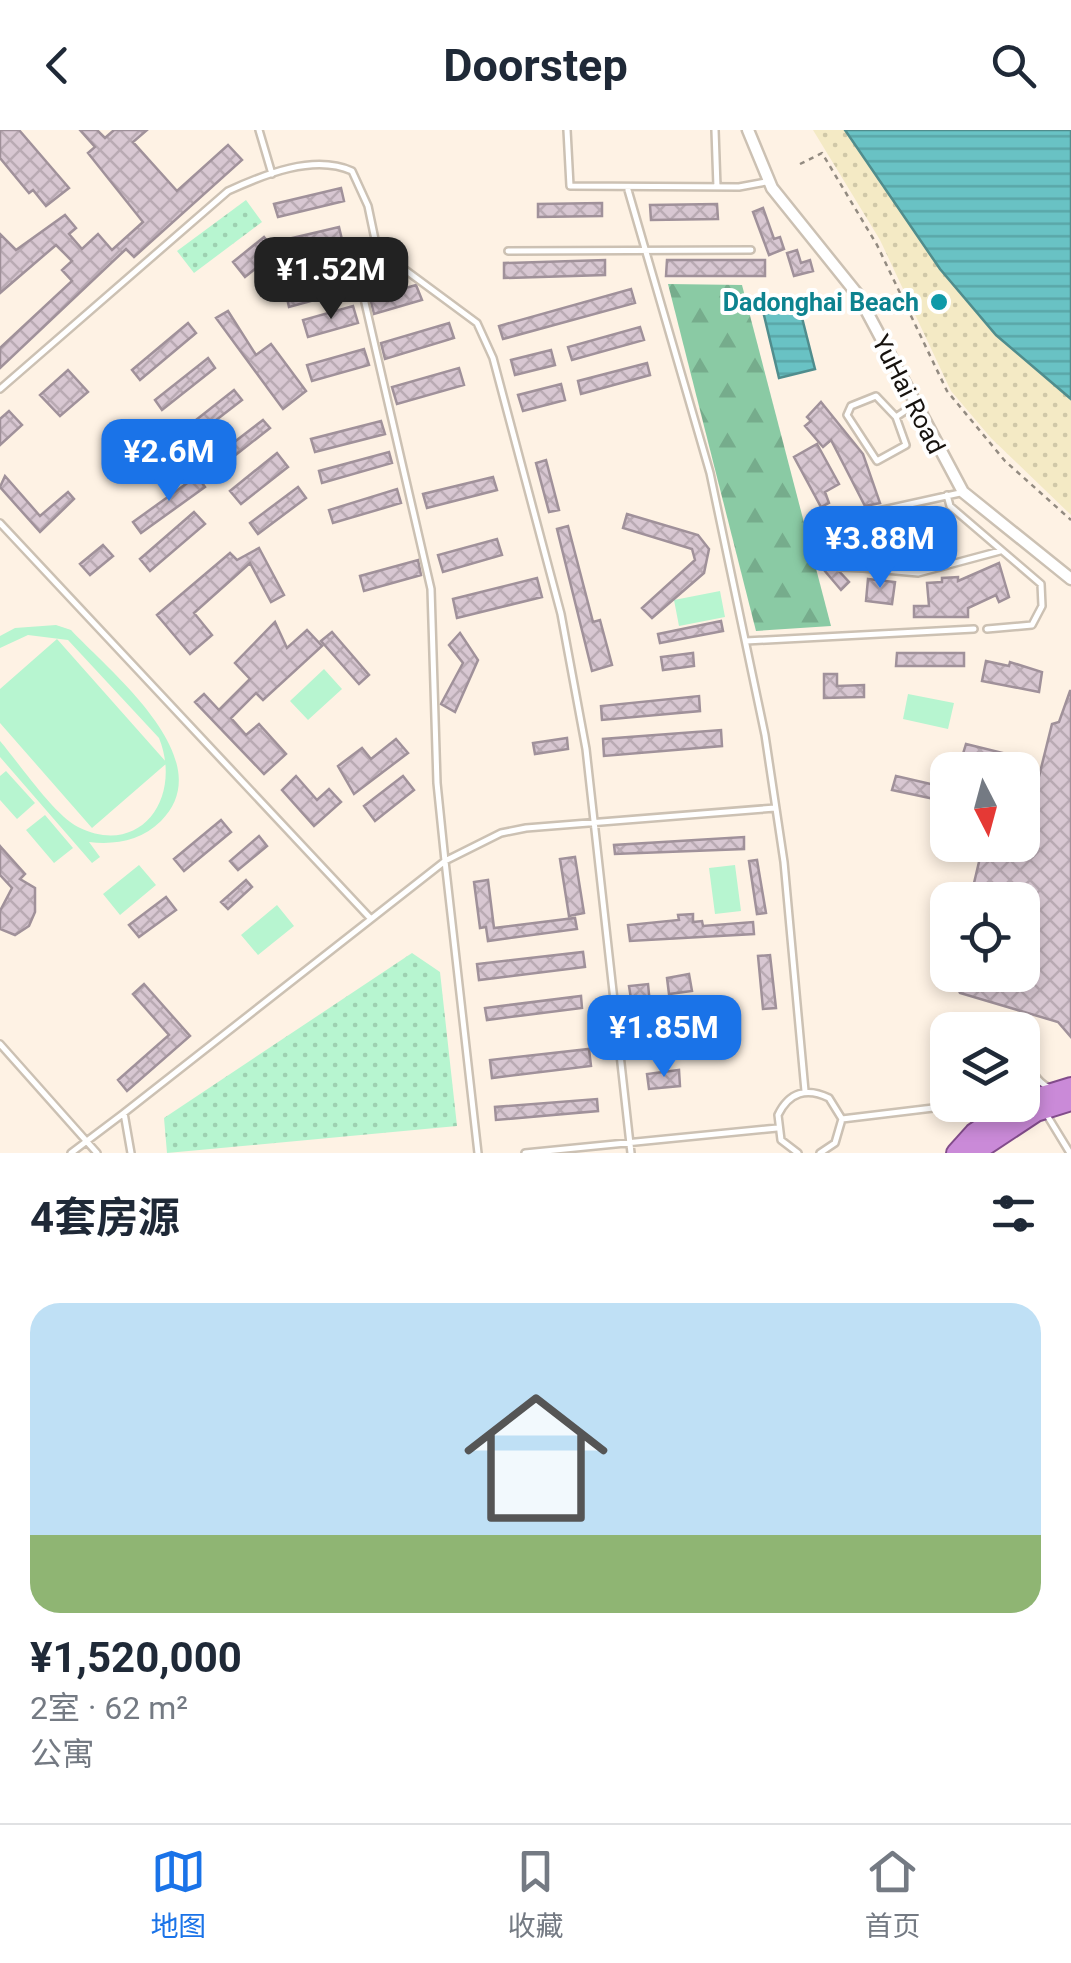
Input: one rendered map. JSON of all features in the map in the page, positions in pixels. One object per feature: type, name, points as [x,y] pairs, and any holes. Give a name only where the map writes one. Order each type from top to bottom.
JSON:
[{"type":"highway","points":[[974,1153],[1058,1096]]},
{"type":"highway","points":[[956,1153],[990,1122]]},
{"type":"street","name":"YuHai Road","points":[[748,130],[769,181],[858,295],[963,492],[1071,579]]},
{"type":"lane","points":[[259,130],[272,174]]},
{"type":"lane","points":[[567,130],[570,186],[628,190],[717,188],[769,181]]},
{"type":"lane","points":[[715,130],[717,188]]},
{"type":"lane","points":[[0,389],[228,191],[272,174],[334,163],[352,171],[368,206],[377,249],[363,294],[431,589],[436,765],[478,1153]]},
{"type":"lane","points":[[628,190],[710,473],[746,641],[776,808],[806,1091]]},
{"type":"lane","points":[[377,249],[477,323],[492,358],[561,614],[595,824],[630,1153]]},
{"type":"lane","points":[[508,250],[751,250]]},
{"type":"lane","points":[[876,396],[896,417],[906,446],[877,461],[847,415],[851,406],[876,396]]},
{"type":"lane","points":[[896,417],[914,405]]},
{"type":"lane","points":[[963,492],[860,515],[830,538],[830,553],[838,566],[918,574],[1000,552]]},
{"type":"lane","points":[[946,496],[950,506],[1041,584],[1042,606],[1032,626],[987,629]]},
{"type":"lane","points":[[860,515],[856,532],[863,568]]},
{"type":"lane","points":[[0,523],[370,919]]},
{"type":"lane","points":[[746,641],[974,629]]},
{"type":"lane","points":[[71,1153],[445,861],[502,833],[776,808]]},
{"type":"lane","points":[[0,1044],[97,1153]]},
{"type":"lane","points":[[798,1153],[781,1140],[777,1128],[784,1104],[806,1091],[830,1098],[842,1119],[835,1143],[820,1153]]},
{"type":"lane","points":[[1058,1096],[1070,1153]]},
{"type":"lane","points":[[842,1119],[930,1108]]},
{"type":"lane","points":[[124,1114],[130,1153]]},
{"type":"lane","points":[[525,1153],[777,1128]]},
{"type":"path","points":[[800,164],[822,153],[877,245],[947,391],[1005,461],[1071,520]]},
{"type":"green space","points":[[246,200],[262,222],[194,273],[177,251]]},
{"type":"green space","points":[[668,284],[742,285],[831,626],[756,631]]},
{"type":"green space","points":[[720,591],[725,617],[679,626],[674,600]]},
{"type":"green space","points":[[56,625],[71,630],[133,693],[170,745],[178,771],[176,797],[161,821],[127,840],[89,842],[100,857],[92,863],[0,757],[0,741],[58,812],[78,827],[100,835],[120,835],[151,817],[165,782],[165,760],[159,738],[68,640],[28,635],[0,648],[0,636],[15,628]]},
{"type":"green space","points":[[57,639],[167,763],[92,828],[0,723],[0,689]]},
{"type":"green space","points":[[324,669],[342,689],[308,720],[290,701]]},
{"type":"green space","points":[[908,694],[954,703],[948,729],[903,719]]},
{"type":"green space","points":[[6,771],[35,803],[17,819],[0,800],[0,776]]},
{"type":"green space","points":[[45,815],[73,848],[54,863],[26,830]]},
{"type":"green space","points":[[139,865],[156,885],[120,915],[103,894]]},
{"type":"green space","points":[[735,865],[741,911],[715,914],[709,868]]},
{"type":"green space","points":[[277,905],[294,926],[258,955],[241,935]]},
{"type":"green space","points":[[412,953],[440,972],[457,1126],[167,1153],[164,1118]]},
{"type":"sand","name":"Dadonghai Beach","points":[[813,130],[845,130],[940,269],[996,335],[1071,399],[1071,515],[991,438],[951,391],[880,240]]},
{"type":"water","points":[[845,130],[1071,130],[1071,399],[996,335],[940,269]]},
{"type":"water","points":[[797,298],[815,369],[779,378],[762,307]]},
{"type":"building","points":[[0,130],[19,130],[69,188],[46,206],[33,190],[29,193],[0,158]]},
{"type":"building","points":[[80,130],[97,130],[105,138],[114,130],[147,130],[133,142],[177,191],[228,145],[242,160],[134,257],[126,249],[0,368],[0,348],[72,281],[62,270],[72,261],[56,245],[0,293],[0,234],[16,250],[65,215],[76,228],[69,234],[82,249],[98,234],[112,250],[143,222],[88,153],[95,147]]},
{"type":"building","points":[[341,188],[344,201],[278,217],[274,204]]},
{"type":"building","points":[[602,203],[602,216],[538,217],[538,204]]},
{"type":"building","points":[[717,204],[718,219],[651,220],[650,205]]},
{"type":"building","points":[[763,208],[774,239],[780,237],[784,249],[769,255],[753,212]]},
{"type":"building","points":[[339,227],[344,248],[291,262],[284,240]]},
{"type":"building","points":[[264,237],[276,252],[245,277],[233,262]]},
{"type":"building","points":[[797,250],[801,263],[810,260],[813,271],[794,276],[787,253]]},
{"type":"building","points":[[605,260],[605,275],[504,278],[504,263]]},
{"type":"building","points":[[667,260],[765,260],[765,276],[666,276]]},
{"type":"building","points":[[344,278],[348,291],[289,307],[286,294]]},
{"type":"building","points":[[416,285],[422,300],[374,314],[370,298]]},
{"type":"building","points":[[631,289],[635,303],[503,339],[499,326]]},
{"type":"building","points":[[353,306],[358,323],[308,337],[303,320]]},
{"type":"building","points":[[228,311],[256,355],[271,344],[306,391],[283,409],[216,318]]},
{"type":"building","points":[[188,323],[196,333],[140,380],[132,370]]},
{"type":"building","points":[[449,323],[454,338],[385,359],[381,343]]},
{"type":"building","points":[[640,327],[644,340],[572,360],[568,347]]},
{"type":"building","points":[[364,349],[369,365],[312,381],[307,365]]},
{"type":"building","points":[[551,350],[555,365],[515,375],[511,360]]},
{"type":"building","points":[[208,358],[215,368],[162,410],[155,400]]},
{"type":"building","points":[[647,363],[650,375],[581,394],[578,381]]},
{"type":"building","points":[[459,368],[464,385],[397,404],[392,387]]},
{"type":"building","points":[[68,370],[88,392],[60,416],[40,395]]},
{"type":"building","points":[[561,384],[565,400],[523,411],[518,395]]},
{"type":"building","points":[[234,390],[242,400],[189,441],[182,431]]},
{"type":"building","points":[[821,402],[863,454],[880,503],[865,506],[831,440],[823,447],[805,426],[811,421],[807,417]]},
{"type":"building","points":[[9,411],[22,425],[0,445],[0,419]]},
{"type":"building","points":[[263,420],[270,428],[214,472],[207,463]]},
{"type":"building","points":[[381,421],[385,434],[315,452],[311,439]]},
{"type":"building","points":[[817,444],[839,484],[825,492],[829,503],[821,507],[794,457]]},
{"type":"building","points":[[389,452],[392,463],[322,483],[319,471]]},
{"type":"building","points":[[277,453],[288,467],[241,504],[230,491]]},
{"type":"building","points":[[546,460],[559,510],[549,512],[536,463]]},
{"type":"building","points":[[5,476],[40,516],[68,492],[74,499],[40,532],[0,487]]},
{"type":"building","points":[[197,476],[205,487],[141,533],[133,522]]},
{"type":"building","points":[[493,477],[497,490],[427,508],[423,494]]},
{"type":"building","points":[[298,487],[306,498],[258,534],[250,523]]},
{"type":"building","points":[[397,489],[401,503],[333,523],[329,510]]},
{"type":"building","points":[[194,512],[205,524],[150,571],[140,559]]},
{"type":"building","points":[[627,514],[698,535],[709,549],[704,573],[652,618],[642,608],[695,560],[692,549],[623,528]]},
{"type":"building","points":[[568,526],[593,622],[600,620],[612,665],[592,671],[557,529]]},
{"type":"building","points":[[822,533],[825,556],[849,582],[841,590],[818,563],[811,536]]},
{"type":"building","points":[[497,539],[502,555],[443,572],[438,555]]},
{"type":"building","points":[[103,545],[113,556],[90,575],[80,564]]},
{"type":"building","points":[[259,548],[284,595],[271,602],[250,563],[194,613],[212,635],[190,654],[157,615],[230,553],[237,560]]},
{"type":"building","points":[[418,560],[421,575],[364,591],[360,576]]},
{"type":"building","points":[[999,563],[1009,597],[999,602],[996,595],[968,608],[968,617],[914,617],[914,606],[929,606],[927,583],[942,582],[942,578],[958,577],[958,581]]},
{"type":"building","points":[[537,578],[542,597],[457,618],[453,599]]},
{"type":"building","points":[[868,579],[895,582],[892,604],[866,601]]},
{"type":"building","points":[[721,621],[723,631],[660,643],[658,634]]},
{"type":"building","points":[[275,622],[287,648],[307,630],[322,646],[263,700],[256,693],[231,718],[246,735],[259,724],[286,754],[264,774],[195,702],[204,694],[219,710],[250,679],[235,663]]},
{"type":"building","points":[[332,632],[369,675],[359,684],[321,641]]},
{"type":"building","points":[[460,633],[478,660],[455,712],[441,704],[463,663],[449,645]]},
{"type":"building","points":[[693,653],[694,666],[663,670],[661,657]]},
{"type":"building","points":[[897,653],[964,653],[964,666],[896,666]]},
{"type":"building","points":[[986,661],[1009,666],[1010,662],[1042,672],[1039,692],[982,681]]},
{"type":"building","points":[[824,674],[837,674],[837,686],[864,685],[864,697],[824,698]]},
{"type":"building","points":[[1071,691],[1071,1037],[1058,1022],[1040,1017],[1040,1012],[1024,1012],[960,992],[1040,992],[1040,882],[974,882],[979,862],[1040,862],[1040,772],[1052,724],[1059,722]]},
{"type":"building","points":[[699,696],[700,711],[602,720],[601,706]]},
{"type":"building","points":[[721,730],[722,746],[604,756],[603,739]]},
{"type":"building","points":[[567,738],[568,749],[535,754],[533,743]]},
{"type":"building","points":[[396,739],[408,753],[354,794],[338,766],[362,748],[371,759]]},
{"type":"building","points":[[966,744],[999,752],[964,752]]},
{"type":"building","points":[[296,776],[317,800],[329,789],[341,802],[314,826],[282,790]]},
{"type":"building","points":[[403,776],[414,790],[375,821],[364,806]]},
{"type":"building","points":[[896,776],[930,784],[930,798],[892,790]]},
{"type":"building","points":[[221,820],[231,832],[184,871],[174,859]]},
{"type":"building","points":[[259,836],[267,846],[238,870],[230,861]]},
{"type":"building","points":[[744,837],[744,849],[615,854],[614,845]]},
{"type":"building","points":[[0,846],[25,874],[20,879],[35,888],[35,912],[29,926],[15,935],[0,929],[0,911],[12,888],[0,875]]},
{"type":"building","points":[[575,857],[584,913],[569,916],[560,859]]},
{"type":"building","points":[[757,860],[766,913],[757,914],[749,861]]},
{"type":"building","points":[[246,880],[252,887],[228,909],[221,902]]},
{"type":"building","points":[[488,880],[494,928],[575,918],[577,929],[488,941],[486,927],[480,928],[474,882]]},
{"type":"building","points":[[166,897],[176,910],[139,937],[129,925]]},
{"type":"building","points":[[693,914],[693,922],[702,921],[703,926],[753,922],[754,934],[630,941],[628,925],[679,920],[678,915]]},
{"type":"building","points":[[583,952],[585,967],[479,980],[477,964]]},
{"type":"building","points":[[770,955],[776,1008],[763,1009],[758,956]]},
{"type":"building","points":[[689,974],[692,991],[669,994],[667,978]]},
{"type":"building","points":[[144,984],[190,1036],[127,1091],[118,1080],[169,1035],[133,994]]},
{"type":"building","points":[[648,984],[650,1004],[657,1003],[658,1011],[642,1013],[641,998],[631,999],[629,986]]},
{"type":"building","points":[[581,996],[582,1008],[487,1020],[485,1008]]},
{"type":"building","points":[[589,1049],[591,1066],[492,1078],[490,1060]]},
{"type":"building","points":[[679,1070],[680,1086],[649,1089],[647,1074]]},
{"type":"building","points":[[597,1099],[598,1111],[496,1120],[495,1107]]},
{"type":"place","name":"Dadonghai Beach","points":[[939,302]]}]
